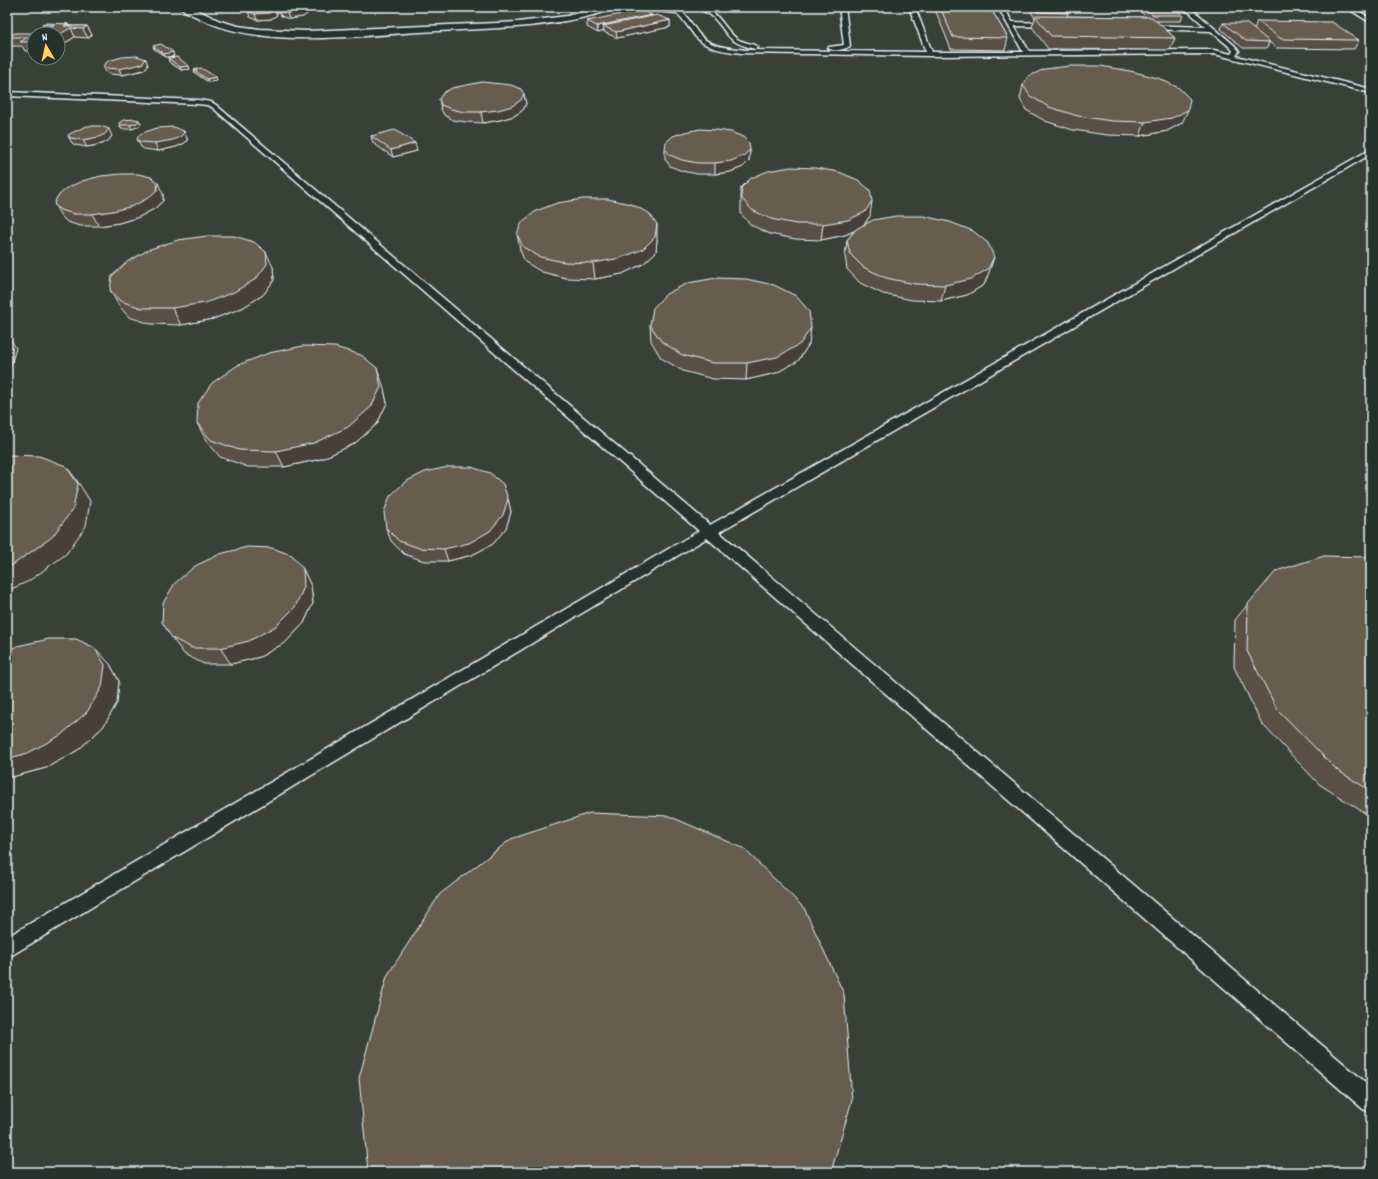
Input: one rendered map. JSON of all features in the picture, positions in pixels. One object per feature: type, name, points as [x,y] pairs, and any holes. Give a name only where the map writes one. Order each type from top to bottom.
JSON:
[{"type":"street","points":[[185,7],[219,25],[229,28],[256,31],[312,33],[522,24],[570,18],[611,7]]},
{"type":"lane","points":[[632,7],[679,12],[698,37],[703,41],[729,50],[761,53],[930,54],[1214,52],[1371,91]]},
{"type":"lane","points":[[699,7],[712,12],[734,39],[744,44],[756,47],[837,48],[847,46],[842,7]]},
{"type":"lane","points":[[912,7],[930,54]]},
{"type":"lane","points":[[1001,7],[1027,54]]},
{"type":"lane","points":[[1181,7],[1191,10],[1233,47],[1236,51],[1233,56]]},
{"type":"lane","points":[[1356,7],[1354,10],[1371,21]]},
{"type":"lane","points":[[1010,24],[1057,25]]},
{"type":"lane","points":[[1142,27],[1212,28]]},
{"type":"lane","points":[[7,94],[198,102],[209,103],[214,106],[1371,1101]]},
{"type":"lane","points":[[7,948],[708,532],[1371,151]]},
{"type":"shaded area","points":[[7,7],[1371,7],[1371,1172],[7,1172]]},
{"type":"building","points":[[261,7],[275,9],[269,13],[255,14],[248,11],[252,8]]},
{"type":"building","points":[[288,7],[307,8],[301,11],[287,13],[279,10]]},
{"type":"building","points":[[940,7],[990,7],[1008,38],[953,37]]},
{"type":"building","points":[[1033,7],[1063,7],[1068,13],[1037,12]]},
{"type":"building","points":[[1144,7],[1174,7],[1183,15],[1153,15]]},
{"type":"building","points":[[641,10],[652,15],[597,26],[587,21]]},
{"type":"building","points":[[657,15],[670,20],[616,32],[603,26]]},
{"type":"building","points":[[1035,16],[1152,17],[1175,38],[1051,36]]},
{"type":"building","points":[[1257,21],[1332,22],[1359,40],[1281,39]]},
{"type":"building","points":[[47,23],[68,24],[64,26],[42,25]]},
{"type":"building","points":[[1223,23],[1246,23],[1270,42],[1246,41]]},
{"type":"building","points":[[66,26],[87,26],[83,29],[71,28],[66,31]]},
{"type":"building","points":[[15,33],[26,33],[26,37],[7,37]]},
{"type":"building","points":[[26,38],[26,42],[20,42]]},
{"type":"building","points":[[161,44],[173,52],[164,54],[153,46]]},
{"type":"building","points":[[137,56],[146,59],[142,64],[119,69],[106,68],[103,66],[108,61],[122,57]]},
{"type":"building","points":[[177,57],[189,66],[180,67],[168,58]]},
{"type":"building","points":[[1070,66],[1100,66],[1158,78],[1179,88],[1190,99],[1188,110],[1172,118],[1145,122],[1112,121],[1078,116],[1049,107],[1030,96],[1023,85],[1029,76],[1045,69]]},
{"type":"building","points":[[201,68],[216,77],[207,79],[194,70]]},
{"type":"building","points":[[482,82],[511,85],[521,89],[524,94],[521,100],[512,106],[498,110],[464,112],[441,105],[439,99],[443,93],[452,88]]},
{"type":"building","points":[[123,120],[139,120],[137,123],[130,125],[120,125],[119,123]]},
{"type":"building","points":[[87,126],[101,126],[109,129],[105,134],[99,137],[83,140],[68,136],[69,134]]},
{"type":"building","points":[[174,127],[184,131],[180,137],[173,140],[155,143],[140,142],[137,139],[142,133],[157,128]]},
{"type":"building","points":[[700,129],[731,132],[743,137],[749,143],[750,150],[743,156],[731,161],[697,163],[682,160],[670,155],[665,149],[666,142],[673,136]]},
{"type":"building","points":[[395,130],[415,143],[391,150],[371,136]]},
{"type":"building","points":[[791,167],[815,168],[839,172],[858,180],[870,190],[872,201],[865,212],[848,220],[823,224],[796,224],[771,219],[752,210],[742,199],[741,188],[751,178],[768,171]]},
{"type":"building","points":[[138,174],[151,177],[158,183],[157,190],[148,198],[133,206],[92,214],[74,214],[60,210],[54,204],[57,197],[67,188],[82,181],[101,176]]},
{"type":"building","points":[[583,199],[608,199],[631,204],[649,213],[657,224],[655,237],[643,249],[621,258],[593,263],[564,262],[540,257],[523,247],[517,234],[522,222],[536,211],[557,203]]},
{"type":"building","points":[[896,216],[923,216],[950,222],[973,231],[988,243],[994,257],[988,269],[971,279],[945,285],[915,284],[886,278],[863,267],[850,254],[847,240],[856,229],[873,220]]},
{"type":"building","points":[[207,236],[234,236],[254,242],[266,252],[267,264],[256,279],[234,292],[205,303],[172,308],[142,308],[120,301],[110,290],[112,276],[127,262],[150,249],[178,240]]},
{"type":"building","points":[[716,278],[746,279],[774,285],[796,296],[809,311],[811,328],[800,344],[777,357],[747,363],[713,363],[682,355],[661,341],[650,325],[653,308],[666,294],[688,283]]},
{"type":"building","points":[[303,346],[335,347],[361,355],[377,368],[381,387],[371,407],[348,427],[314,443],[276,451],[239,450],[211,440],[197,423],[198,403],[212,383],[238,365],[269,353]]},
{"type":"building","points":[[7,455],[39,456],[66,466],[78,484],[73,509],[52,537],[7,568]]},
{"type":"building","points":[[448,467],[471,467],[490,473],[503,484],[508,499],[503,515],[490,531],[469,543],[444,549],[419,548],[399,541],[386,528],[384,512],[390,496],[405,482],[425,472]]},
{"type":"building","points":[[247,547],[272,548],[292,555],[303,569],[304,587],[295,607],[276,626],[249,641],[220,648],[192,648],[172,638],[162,622],[163,603],[175,583],[195,566],[220,554]]},
{"type":"building","points":[[1324,556],[1371,557],[1371,791],[1337,770],[1277,709],[1247,651],[1248,604],[1276,571]]},
{"type":"building","points":[[49,639],[76,639],[95,648],[105,665],[102,687],[87,712],[61,735],[28,753],[7,759],[7,651],[17,646]]},
{"type":"building","points":[[590,813],[669,816],[743,848],[804,908],[844,994],[852,1100],[831,1172],[368,1172],[359,1078],[387,976],[440,894],[511,839]]}]
